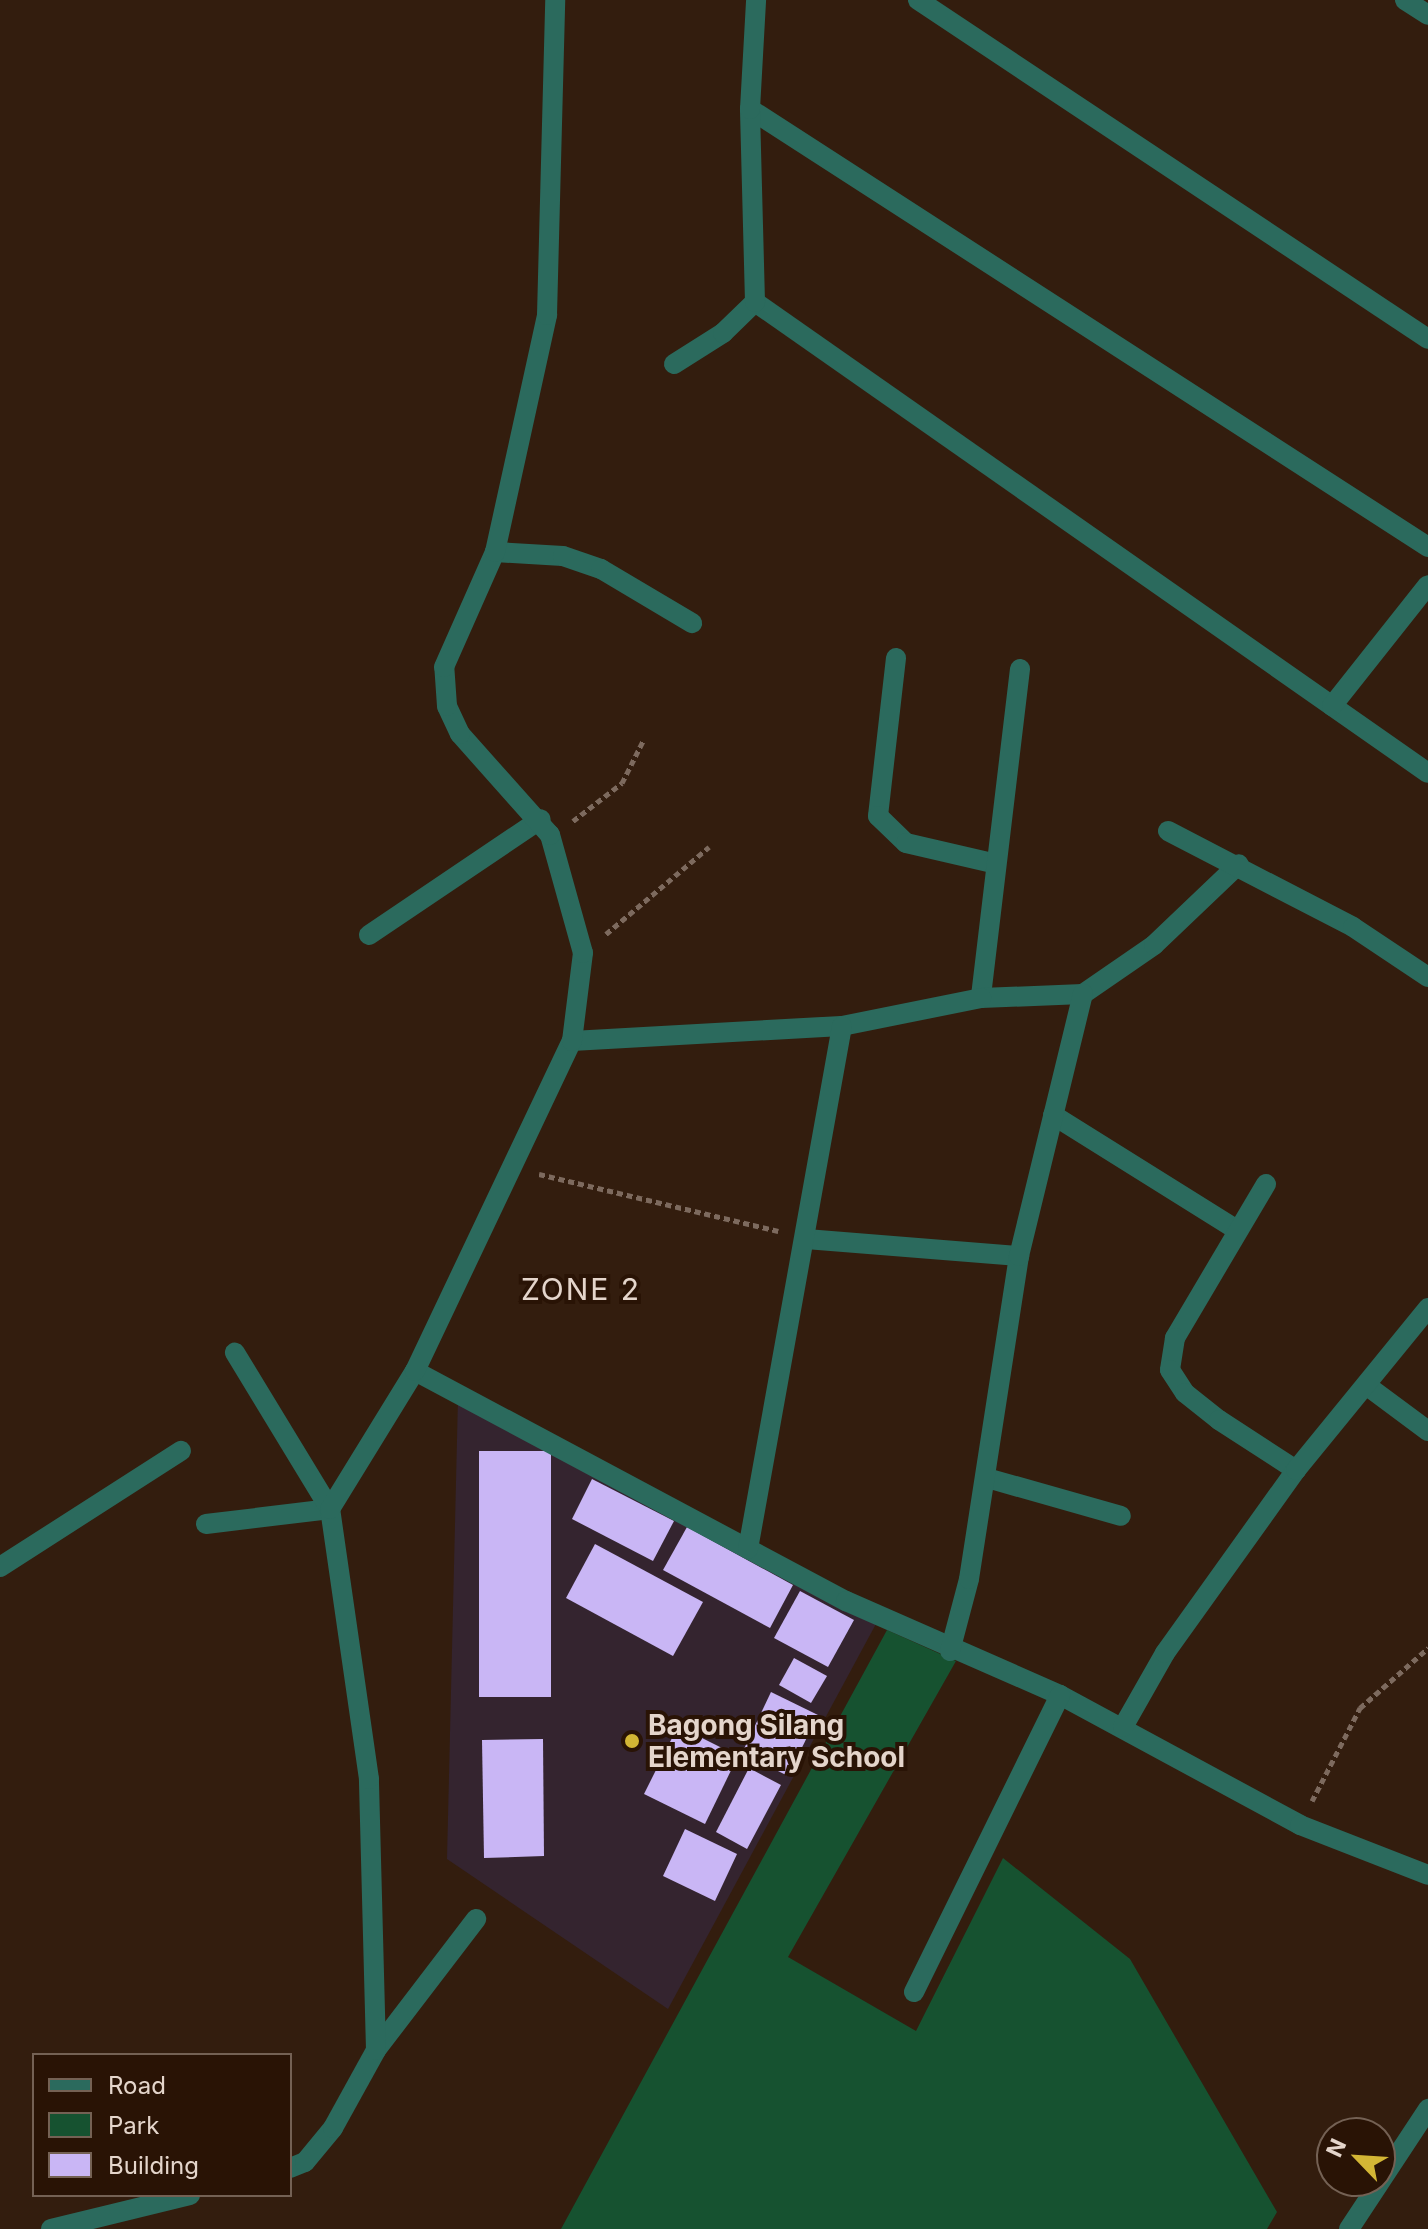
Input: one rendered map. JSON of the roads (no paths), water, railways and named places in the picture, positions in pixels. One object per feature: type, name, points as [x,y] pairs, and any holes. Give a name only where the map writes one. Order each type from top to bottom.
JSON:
[{"type":"street","points":[[330,1509],[415,1371],[572,1041],[583,953],[546,827],[460,734],[447,706],[444,667],[495,552],[547,315],[555,0]]},
{"type":"street","points":[[674,364],[723,333],[755,302],[750,109],[756,0]]},
{"type":"street","points":[[918,0],[1428,339]]},
{"type":"street","points":[[1405,0],[1428,15]]},
{"type":"street","points":[[750,109],[1428,547]]},
{"type":"street","points":[[755,302],[1428,773]]},
{"type":"street","points":[[495,552],[563,556],[601,569],[692,623]]},
{"type":"street","points":[[1332,706],[1428,585]]},
{"type":"street","points":[[896,658],[878,816],[906,843],[996,864]]},
{"type":"street","points":[[981,998],[1020,669]]},
{"type":"street","points":[[369,935],[546,827]]},
{"type":"street","points":[[1168,831],[1239,864],[1353,927],[1428,977]]},
{"type":"street","points":[[572,1041],[842,1026],[981,998],[1083,994],[1154,945],[1239,864]]},
{"type":"street","points":[[950,1651],[987,1478],[1019,1256],[1083,994]]},
{"type":"street","points":[[748,1549],[842,1026]]},
{"type":"street","points":[[1053,1115],[1237,1230]]},
{"type":"street","points":[[1266,1184],[1175,1338],[1170,1370],[1208,1411],[1296,1470]]},
{"type":"street","points":[[806,1239],[1019,1256]]},
{"type":"street","points":[[1123,1727],[1165,1653],[1296,1470],[1428,1308]]},
{"type":"street","points":[[235,1353],[330,1509],[369,1779],[376,2050]]},
{"type":"street","points":[[415,1371],[748,1549],[950,1651],[1060,1695],[1300,1825],[1428,1875]]},
{"type":"street","points":[[1366,1385],[1428,1431]]},
{"type":"street","points":[[0,1567],[181,1451]]},
{"type":"street","points":[[987,1478],[1121,1516]]},
{"type":"street","points":[[206,1524],[330,1509]]},
{"type":"street","points":[[914,1992],[1060,1695]]},
{"type":"street","points":[[292,2167],[305,2162],[333,2128],[376,2050],[476,1919]]},
{"type":"street","points":[[1349,2229],[1428,2109]]},
{"type":"street","points":[[51,2229],[182,2197]]},
{"type":"place","name":"Bagong Silang Elementary School","points":[[632,1741]]},
{"type":"district","name":"ZONE 2","points":[[581,1289]]}]
